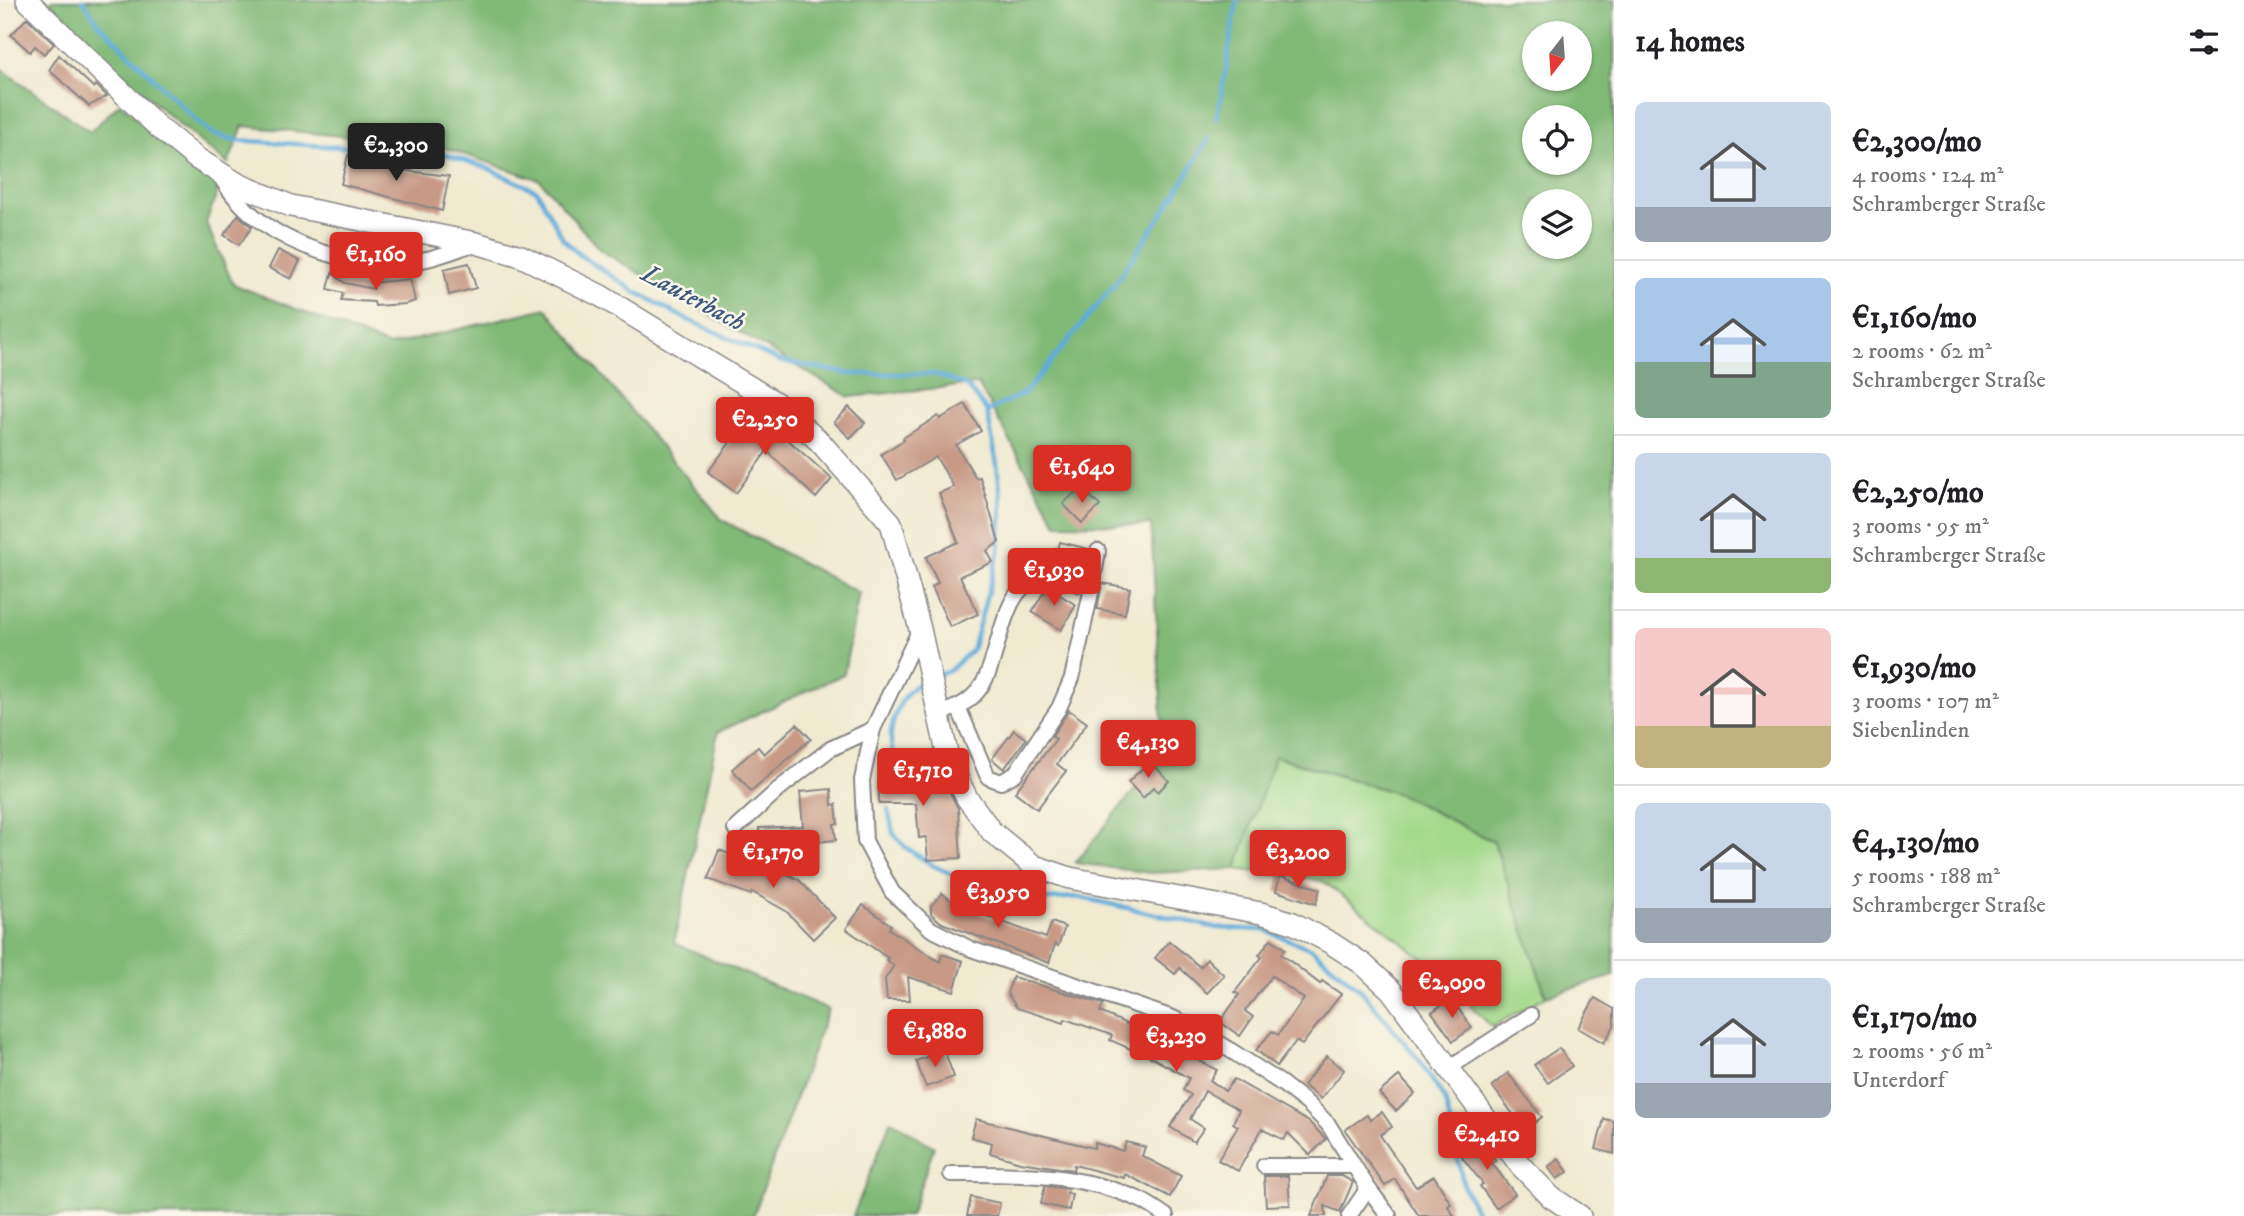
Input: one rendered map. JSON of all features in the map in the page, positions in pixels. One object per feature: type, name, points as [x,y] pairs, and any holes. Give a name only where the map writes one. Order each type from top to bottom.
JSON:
[{"type":"main road","points":[[33,6],[158,127],[218,172],[262,195],[291,206],[476,243],[522,256],[601,296],[747,384],[799,422],[844,467],[891,523],[919,629],[949,762],[967,797],[992,832],[1034,866],[1070,878],[1261,913],[1293,923],[1331,943],[1363,964],[1391,990],[1520,1165],[1551,1197],[1580,1216]]},
{"type":"street","points":[[218,172],[239,202],[267,225],[315,251],[373,263],[419,261],[476,243]]},
{"type":"street","points":[[958,707],[988,777],[1001,782],[1014,774],[1059,708],[1072,678],[1098,551]]},
{"type":"street","points":[[935,704],[958,707],[966,704],[983,685],[1009,607],[1028,582],[1046,577],[1092,588]]},
{"type":"street","points":[[919,629],[873,729],[862,780],[865,841],[892,892],[931,929],[979,953],[1173,1018],[1199,1030],[1281,1083],[1328,1124],[1353,1166],[1390,1216]]},
{"type":"street","points":[[735,829],[780,788],[830,749],[873,729]]},
{"type":"street","points":[[1450,1068],[1531,1016]]},
{"type":"street","points":[[1264,1166],[1353,1166]]},
{"type":"street","points":[[951,1174],[1042,1174],[1090,1184],[1139,1199],[1166,1216]]},
{"type":"street","points":[[1349,1216],[1368,1188]]},
{"type":"green space","points":[[51,0],[1614,0],[1614,976],[1546,996],[1494,842],[1399,794],[1275,756],[1236,869],[1150,873],[1075,863],[1164,754],[1151,525],[1057,524],[978,384],[849,397],[600,250],[540,180],[439,146],[243,126],[228,164],[180,125],[93,45]]},
{"type":"green space","points":[[0,68],[90,132],[120,103],[219,187],[206,223],[233,284],[389,346],[546,308],[722,520],[859,593],[844,674],[718,732],[674,943],[828,1009],[753,1216],[0,1216]]},
{"type":"green space","points":[[1274,756],[1399,794],[1494,842],[1546,996],[1492,1027],[1431,965],[1323,881],[1236,869]]},
{"type":"green space","points":[[891,1120],[934,1147],[910,1216],[853,1216]]},
{"type":"building","points":[[27,18],[54,44],[44,54],[35,46],[30,52],[11,35]]},
{"type":"building","points":[[59,55],[94,88],[96,85],[107,96],[89,106],[49,70]]},
{"type":"building","points":[[348,155],[408,171],[449,176],[442,211],[341,184]]},
{"type":"building","points":[[238,215],[252,227],[239,245],[224,235]]},
{"type":"building","points":[[278,250],[300,261],[291,279],[269,268]]},
{"type":"building","points":[[469,263],[476,288],[449,295],[444,269]]},
{"type":"building","points":[[332,273],[345,283],[373,289],[372,283],[410,279],[415,301],[375,306],[374,302],[341,300],[343,293],[328,289]]},
{"type":"building","points":[[965,404],[981,431],[956,445],[976,478],[980,477],[999,542],[987,551],[993,562],[960,576],[978,614],[950,627],[932,587],[938,583],[926,557],[958,542],[939,493],[954,487],[936,457],[897,480],[881,454],[938,416],[940,419]]},
{"type":"building","points":[[849,407],[865,423],[850,438],[834,422]]},
{"type":"building","points":[[748,411],[778,431],[832,479],[816,498],[767,451],[736,493],[708,472],[737,433],[735,431]]},
{"type":"building","points":[[1081,487],[1100,506],[1082,523],[1063,504]]},
{"type":"building","points":[[1060,542],[1089,549],[1085,573],[1054,566]]},
{"type":"building","points":[[1102,583],[1130,588],[1125,614],[1097,609]]},
{"type":"building","points":[[1047,587],[1076,605],[1061,630],[1032,612]]},
{"type":"building","points":[[1069,710],[1087,723],[1057,764],[1066,771],[1037,809],[1015,792],[1056,739],[1052,736]]},
{"type":"building","points":[[797,724],[811,739],[751,791],[732,769],[758,747],[764,754]]},
{"type":"building","points":[[1014,730],[1026,739],[1004,769],[992,759]]},
{"type":"building","points":[[1150,761],[1169,781],[1158,792],[1154,787],[1143,798],[1128,782]]},
{"type":"building","points":[[879,763],[920,763],[921,790],[948,789],[958,808],[961,858],[928,860],[926,837],[919,838],[916,804],[879,804]]},
{"type":"building","points":[[831,789],[832,805],[836,804],[838,824],[834,824],[836,840],[791,844],[791,852],[760,853],[759,828],[803,826],[800,792]]},
{"type":"building","points":[[719,850],[761,866],[761,860],[799,880],[835,918],[813,939],[786,911],[752,892],[751,895],[708,879]]},
{"type":"building","points":[[1280,876],[1320,889],[1316,904],[1276,891]]},
{"type":"building","points":[[942,893],[968,914],[970,910],[1046,938],[1052,922],[1065,927],[1058,946],[1055,944],[1049,963],[942,923],[931,914],[931,906]]},
{"type":"building","points":[[863,905],[891,925],[889,929],[940,962],[942,954],[963,961],[954,991],[908,977],[910,1000],[887,1000],[885,979],[894,965],[846,929]]},
{"type":"building","points":[[1271,939],[1285,949],[1281,954],[1320,984],[1322,981],[1341,994],[1302,1045],[1296,1041],[1277,1066],[1256,1050],[1272,1031],[1278,1035],[1304,999],[1272,976],[1245,1011],[1253,1017],[1240,1036],[1220,1022],[1239,995],[1235,992],[1262,957],[1259,955]]},
{"type":"building","points":[[1169,941],[1200,967],[1207,959],[1224,975],[1207,993],[1180,968],[1175,974],[1155,958]]},
{"type":"building","points":[[1013,977],[1103,1004],[1100,1012],[1217,1070],[1210,1080],[1225,1091],[1234,1079],[1309,1122],[1326,1139],[1310,1155],[1288,1133],[1284,1140],[1262,1129],[1238,1171],[1218,1160],[1238,1126],[1233,1123],[1239,1110],[1205,1091],[1190,1119],[1204,1128],[1194,1142],[1170,1127],[1191,1095],[1183,1090],[1189,1078],[1136,1049],[1135,1051],[1110,1040],[1112,1035],[1065,1019],[1064,1023],[1017,1008],[1007,993]]},
{"type":"building","points":[[1451,998],[1472,1028],[1453,1041],[1432,1012]]},
{"type":"building","points":[[1595,998],[1614,1009],[1614,1026],[1604,1043],[1578,1028]]},
{"type":"building","points":[[1559,1048],[1572,1066],[1548,1083],[1534,1065]]},
{"type":"building","points":[[944,1050],[954,1077],[926,1087],[916,1061]]},
{"type":"building","points":[[1327,1056],[1344,1070],[1321,1099],[1303,1085]]},
{"type":"building","points":[[1508,1073],[1542,1117],[1525,1130],[1492,1086]]},
{"type":"building","points":[[1399,1076],[1415,1093],[1396,1111],[1379,1093]]},
{"type":"building","points":[[1382,1112],[1392,1127],[1380,1135],[1416,1187],[1434,1176],[1451,1204],[1448,1206],[1454,1216],[1419,1216],[1395,1179],[1385,1186],[1345,1130],[1367,1115],[1370,1120]]},
{"type":"building","points":[[976,1119],[1094,1148],[1095,1143],[1123,1151],[1126,1142],[1145,1147],[1142,1156],[1181,1176],[1170,1197],[1125,1174],[1124,1178],[1074,1165],[1073,1170],[1020,1162],[990,1153],[992,1143],[971,1137]]},
{"type":"building","points":[[1604,1119],[1614,1121],[1614,1154],[1596,1149]]},
{"type":"building","points":[[1477,1136],[1496,1161],[1492,1163],[1515,1194],[1496,1208],[1459,1149]]},
{"type":"building","points":[[1559,1159],[1568,1172],[1557,1179],[1548,1167]]},
{"type":"building","points":[[1264,1176],[1288,1176],[1290,1205],[1266,1206]]},
{"type":"building","points":[[1327,1176],[1342,1176],[1353,1182],[1340,1212],[1325,1206],[1326,1216],[1311,1216]]},
{"type":"building","points":[[1045,1186],[1068,1189],[1067,1193],[1072,1194],[1069,1210],[1041,1204]]},
{"type":"building","points":[[971,1197],[1000,1203],[997,1216],[967,1216]]},
{"type":"waterway","name":"Lauterbach","points":[[83,0],[99,24],[213,134],[236,140],[444,154],[485,167],[537,191],[563,239],[580,255],[636,292],[684,318],[780,361],[851,374],[935,374],[967,386],[987,411],[1002,506],[999,551],[972,650],[949,671],[937,676]]},
{"type":"waterway","points":[[1216,118],[1237,0]]},
{"type":"waterway","points":[[988,411],[1026,392],[1114,285],[1175,195],[1209,138]]},
{"type":"waterway","name":"Lauterbach","points":[[893,756],[891,733],[898,709],[906,694],[926,680]]},
{"type":"waterway","name":"Lauterbach","points":[[888,809],[893,833],[906,848],[954,875],[1002,885],[1038,900],[1078,897],[1218,928],[1264,930],[1312,949],[1360,989],[1419,1060],[1445,1100],[1464,1187],[1481,1216]]}]
